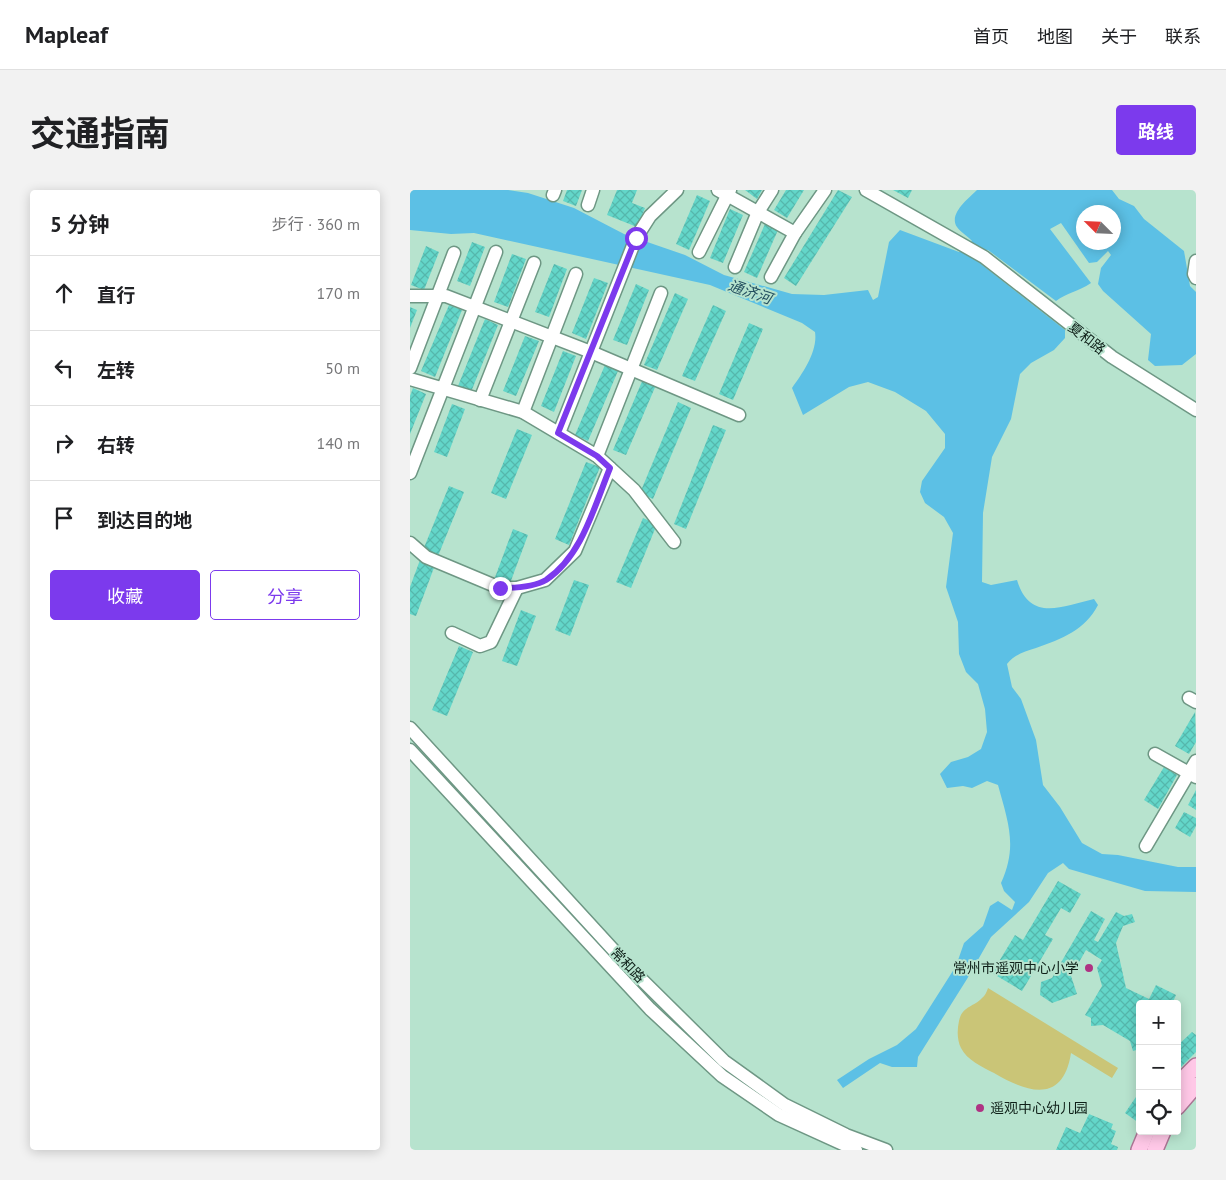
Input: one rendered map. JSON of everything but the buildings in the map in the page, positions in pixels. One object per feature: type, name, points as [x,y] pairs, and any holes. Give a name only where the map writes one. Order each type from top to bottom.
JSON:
[{"type":"main road","points":[[1181,1081],[1196,1066]]},
{"type":"main road","points":[[1181,1102],[1196,1085]]},
{"type":"main road","points":[[1139,1150],[1146,1135]]},
{"type":"main road","points":[[1155,1150],[1161,1135]]},
{"type":"street","points":[[588,205],[593,190]]},
{"type":"street","points":[[558,433],[636,238],[650,216],[677,190]]},
{"type":"street","points":[[735,266],[758,212],[772,190]]},
{"type":"street","points":[[771,278],[795,233],[825,190]]},
{"type":"street","points":[[866,190],[883,194]]},
{"type":"street","points":[[699,252],[725,192],[795,233]]},
{"type":"street","name":"夏和路","points":[[883,194],[984,257],[1112,358],[1196,410]]},
{"type":"street","points":[[410,472],[496,252]]},
{"type":"street","points":[[410,368],[454,253]]},
{"type":"street","points":[[1196,261],[1194,274],[1196,278]]},
{"type":"street","points":[[480,400],[534,263]]},
{"type":"street","points":[[524,412],[576,274]]},
{"type":"street","points":[[597,456],[661,293]]},
{"type":"street","points":[[410,296],[446,296],[591,352],[739,416]]},
{"type":"street","points":[[410,379],[442,390],[524,412],[597,456],[634,490],[674,542]]},
{"type":"street","points":[[410,543],[426,557],[500,588],[516,588],[545,580],[575,551],[610,468]]},
{"type":"street","points":[[452,633],[480,646],[491,642],[516,588]]},
{"type":"street","name":"常和路","points":[[410,728],[629,967],[724,1061],[785,1105],[846,1135],[886,1150]]},
{"type":"street","name":"常和路","points":[[410,750],[650,1009],[722,1076],[779,1115],[856,1150]]},
{"type":"street","points":[[1155,754],[1192,775]]},
{"type":"street","points":[[1146,846],[1192,775],[1196,761]]},
{"type":"shaded area","points":[[988,988],[1118,1068],[1112,1078],[1071,1053],[1067,1069],[1060,1080],[1052,1087],[1042,1090],[1019,1085],[975,1063],[961,1048],[958,1038],[958,1024],[963,1012],[979,1001]]},
{"type":"water","name":"通济河","points":[[410,190],[508,190],[528,193],[574,208],[624,234],[685,255],[724,275],[792,294],[824,295],[868,290],[873,300],[878,297],[889,242],[900,230],[959,252],[965,251],[972,241],[957,227],[955,217],[965,202],[977,190],[1112,190],[1119,199],[1134,206],[1144,219],[1184,251],[1190,286],[1196,292],[1196,354],[1182,365],[1155,366],[1148,360],[1151,334],[1103,291],[1098,284],[1101,268],[1111,255],[1108,251],[1097,262],[1089,263],[1080,250],[1121,250],[1121,205],[1076,205],[1076,244],[1061,223],[1050,229],[1091,283],[1056,301],[988,250],[980,251],[979,260],[981,264],[1065,330],[1065,338],[1054,350],[1031,363],[1020,374],[1011,419],[992,457],[983,513],[982,582],[991,585],[1017,580],[1030,602],[1039,607],[1059,607],[1094,599],[1098,605],[1093,614],[1080,627],[1055,641],[1020,654],[1007,664],[1012,687],[1021,699],[1036,740],[1043,785],[1060,807],[1082,843],[1102,854],[1118,855],[1178,867],[1196,867],[1196,892],[1145,891],[1069,869],[1063,863],[1048,873],[1029,902],[991,937],[918,1057],[917,1067],[892,1067],[880,1063],[843,1088],[837,1080],[869,1059],[897,1045],[916,1029],[956,966],[964,943],[983,926],[990,906],[998,901],[1012,910],[1015,902],[1004,891],[1001,883],[1009,857],[1010,834],[998,785],[987,781],[972,788],[963,786],[947,788],[940,774],[951,762],[968,757],[981,749],[987,732],[985,709],[978,684],[966,672],[959,654],[958,622],[946,587],[953,533],[944,517],[925,503],[920,492],[922,481],[945,448],[945,434],[926,411],[895,392],[868,382],[849,387],[803,415],[792,388],[805,369],[812,354],[815,332],[802,323],[710,285],[474,233],[451,234],[410,230]]},
{"type":"place","name":"常州市遥观中心小学","points":[[1089,968]]},
{"type":"place","name":"遥观中心幼儿园","points":[[980,1108]]},
{"type":"route","points":[[500,588],[516,588],[545,580],[575,551],[610,468],[597,456],[558,433],[636,238]]}]
